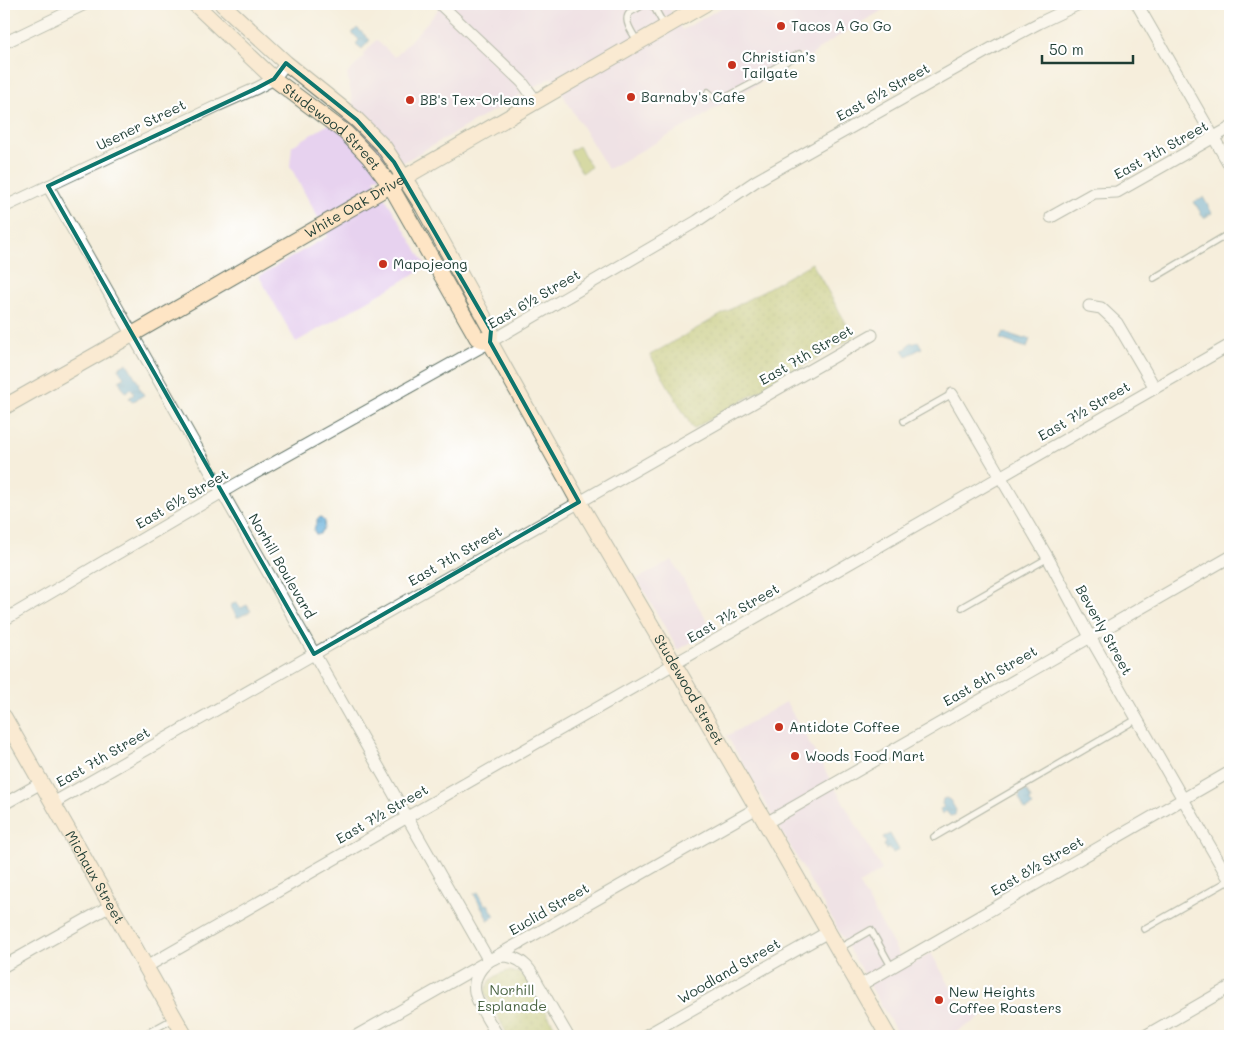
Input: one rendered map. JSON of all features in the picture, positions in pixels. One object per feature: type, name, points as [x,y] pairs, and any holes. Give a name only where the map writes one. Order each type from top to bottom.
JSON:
[{"type":"main road","name":"Studewood Street","points":[[195,4],[274,79],[346,133],[369,157],[390,185],[477,338],[490,342]]},
{"type":"main road","name":"Studewood Street","points":[[222,4],[286,63],[357,120],[384,147],[404,177],[423,207],[492,330],[490,342],[579,502],[675,664],[888,1036]]},
{"type":"main road","name":"White Oak Drive","points":[[4,407],[706,4]]},
{"type":"main road","name":"Michaux Street","points":[[4,718],[185,1036]]},
{"type":"street","points":[[4,43],[85,4]]},
{"type":"street","points":[[440,4],[522,82],[536,101]]},
{"type":"street","name":"East 6½ Street","points":[[4,620],[222,492],[490,342],[697,221],[756,181],[810,150],[1016,35],[1079,4]]},
{"type":"street","points":[[1137,4],[1230,166]]},
{"type":"street","name":"Usener Street","points":[[4,207],[274,79],[286,63]]},
{"type":"street","name":"East 7th Street","points":[[1051,217],[1094,193],[1117,192],[1230,128]]},
{"type":"street","name":"Norhill Boulevard","points":[[48,186],[489,961]]},
{"type":"street","points":[[1089,306],[1101,308],[1117,323],[1155,388]]},
{"type":"street","name":"East 7th Street","points":[[53,803],[872,335]]},
{"type":"street","name":"East 7½ Street","points":[[146,966],[1230,345]]},
{"type":"street","name":"Beverly Street","points":[[952,394],[1048,558],[1090,637],[1230,880]]},
{"type":"street","name":"East 8th Street","points":[[766,823],[1230,557]]},
{"type":"street","name":"East 8½ Street","points":[[859,986],[1230,772]]},
{"type":"street","points":[[4,804],[41,783]]},
{"type":"street","name":"Euclid Street","points":[[356,1036],[757,808]]},
{"type":"street","points":[[4,966],[112,905]]},
{"type":"street","name":"Woodland Street","points":[[645,1036],[828,932]]},
{"type":"street","points":[[498,1036],[480,1004],[475,992],[475,981],[479,971],[489,961],[503,956],[517,959],[526,965],[568,1036]]},
{"type":"street","points":[[1144,1036],[1230,987]]},
{"type":"lane","points":[[638,42],[627,24],[627,17],[630,12],[644,4],[652,5],[665,27]]},
{"type":"lane","points":[[708,92],[716,99],[723,99],[759,80],[766,73],[799,54]]},
{"type":"lane","points":[[1154,278],[1230,233]]},
{"type":"lane","points":[[904,421],[952,394]]},
{"type":"lane","points":[[962,607],[1048,558]]},
{"type":"lane","points":[[934,836],[1137,719]]},
{"type":"lane","points":[[1144,929],[1230,880]]},
{"type":"lane","points":[[838,949],[870,930],[892,968]]},
{"type":"lane","points":[[142,1036],[175,1018]]},
{"type":"highlighted area","points":[[286,63],[357,120],[394,162],[491,330],[490,342],[579,502],[314,654],[48,186],[257,88],[274,79]]},
{"type":"shaded area","points":[[441,4],[667,4],[682,30],[728,4],[893,4],[824,45],[810,57],[801,54],[773,75],[608,169],[552,77],[374,179],[427,267],[296,342],[259,276],[328,236],[290,166],[292,146],[354,109],[347,74],[364,57],[363,55],[376,40],[395,57],[435,14]]},
{"type":"shaded area","points":[[672,560],[712,630],[678,650],[637,579]]},
{"type":"shaded area","points":[[786,702],[882,870],[859,884],[906,967],[931,953],[964,1010],[975,1004],[982,1017],[949,1036],[899,1036],[727,736]]},
{"type":"green space","points":[[579,146],[591,167],[582,173],[570,151]]},
{"type":"green space","points":[[812,263],[854,337],[693,429],[650,355]]},
{"type":"green space","name":"Norhill Esplanade","points":[[509,971],[519,973],[527,979],[560,1036],[508,1036],[485,993],[487,985],[493,978]]},
{"type":"water","points":[[357,28],[370,40],[362,49],[356,44],[359,40],[352,33]]},
{"type":"water","points":[[1203,197],[1212,213],[1204,218],[1194,202]]},
{"type":"water","points":[[1003,332],[1024,339],[1025,337],[1030,339],[1027,348],[1000,339]]},
{"type":"water","points":[[918,341],[922,348],[907,356],[903,350],[912,342],[913,344]]},
{"type":"water","points":[[127,363],[144,395],[132,402],[129,398],[134,394],[131,389],[125,392],[119,381],[124,378],[118,368]]},
{"type":"water","points":[[321,517],[325,521],[324,528],[317,535],[314,529],[317,519]]},
{"type":"water","points":[[235,603],[241,608],[247,605],[251,611],[237,617],[231,607]]},
{"type":"water","points":[[1026,790],[1033,806],[1025,810],[1019,798],[1020,793]]},
{"type":"water","points":[[943,799],[950,800],[956,810],[955,815],[950,816],[946,811],[942,814],[940,809],[944,807],[942,804]]},
{"type":"water","points":[[890,834],[899,850],[893,853],[890,848],[886,850],[884,845],[886,843],[883,837]]},
{"type":"water","points":[[478,892],[485,905],[488,904],[495,916],[488,920],[474,894]]},
{"type":"place","name":"Tacos A Go Go","points":[[781,26]]},
{"type":"place","name":"Christian’s Tailgate","points":[[732,65]]},
{"type":"place","name":"Barnaby's Cafe","points":[[631,97]]},
{"type":"place","name":"BB's Tex-Orleans","points":[[410,100]]},
{"type":"place","name":"Mapojeong","points":[[383,264]]},
{"type":"place","name":"Antidote Coffee","points":[[779,727]]},
{"type":"place","name":"Woods Food Mart","points":[[795,756]]},
{"type":"place","name":"New Heights Coffee Roasters","points":[[939,1000]]}]
